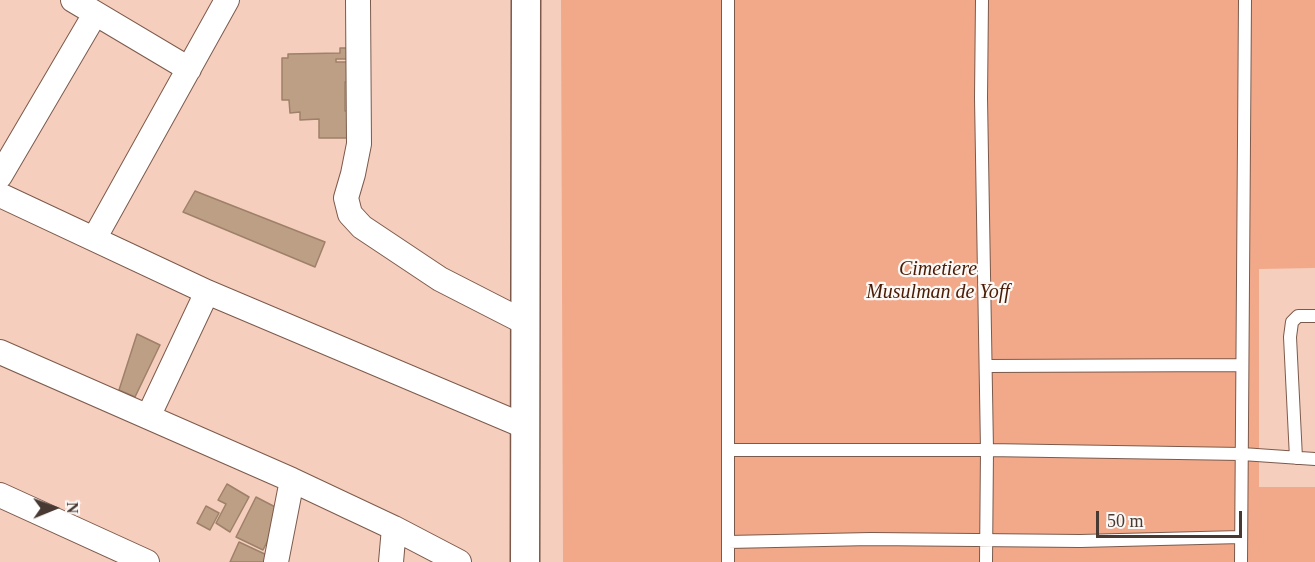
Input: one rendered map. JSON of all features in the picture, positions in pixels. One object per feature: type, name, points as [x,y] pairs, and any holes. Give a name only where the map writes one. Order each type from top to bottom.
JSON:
[{"type":"street","points":[[73,0],[189,69]]},
{"type":"street","points":[[94,239],[227,0]]},
{"type":"street","points":[[358,0],[359,144],[346,198],[350,214],[362,227],[440,279],[526,323]]},
{"type":"street","points":[[525,562],[526,0]]},
{"type":"street","points":[[0,176],[95,14]]},
{"type":"street","points":[[0,195],[207,292],[524,426]]},
{"type":"street","points":[[148,417],[207,292]]},
{"type":"street","points":[[0,352],[292,480],[394,528],[459,562]]},
{"type":"street","points":[[276,562],[292,480]]},
{"type":"street","points":[[0,495],[142,561]]},
{"type":"street","points":[[391,562],[394,528]]},
{"type":"lane","points":[[728,0],[728,562]]},
{"type":"lane","points":[[982,0],[986,562]]},
{"type":"lane","points":[[1241,562],[1245,0]]},
{"type":"lane","points":[[1296,458],[1291,329],[1292,322],[1298,316],[1315,316]]},
{"type":"lane","points":[[986,366],[1242,365]]},
{"type":"lane","points":[[728,450],[987,450],[1242,454],[1315,459]]},
{"type":"lane","points":[[728,542],[871,539],[986,542],[1241,537]]},
{"type":"green space","name":"Cimetiere Musulman de Yoff","points":[[561,0],[1315,0],[1315,268],[1259,269],[1259,487],[1315,487],[1315,562],[563,562]]},
{"type":"building","points":[[340,48],[354,48],[349,59],[336,59],[336,62],[348,62],[349,82],[345,82],[345,111],[354,111],[354,138],[319,138],[319,119],[300,120],[300,112],[290,113],[289,100],[282,100],[282,58],[288,58],[288,54],[340,53]]},
{"type":"building","points":[[195,191],[325,242],[315,267],[183,212]]},
{"type":"building","points":[[137,334],[160,345],[135,397],[119,390]]},
{"type":"building","points":[[227,484],[249,497],[230,532],[216,523],[226,504],[218,500]]},
{"type":"building","points":[[256,497],[283,511],[263,550],[236,537]]},
{"type":"building","points":[[206,506],[219,513],[210,530],[197,523]]},
{"type":"building","points":[[239,542],[269,556],[267,562],[230,562]]}]
